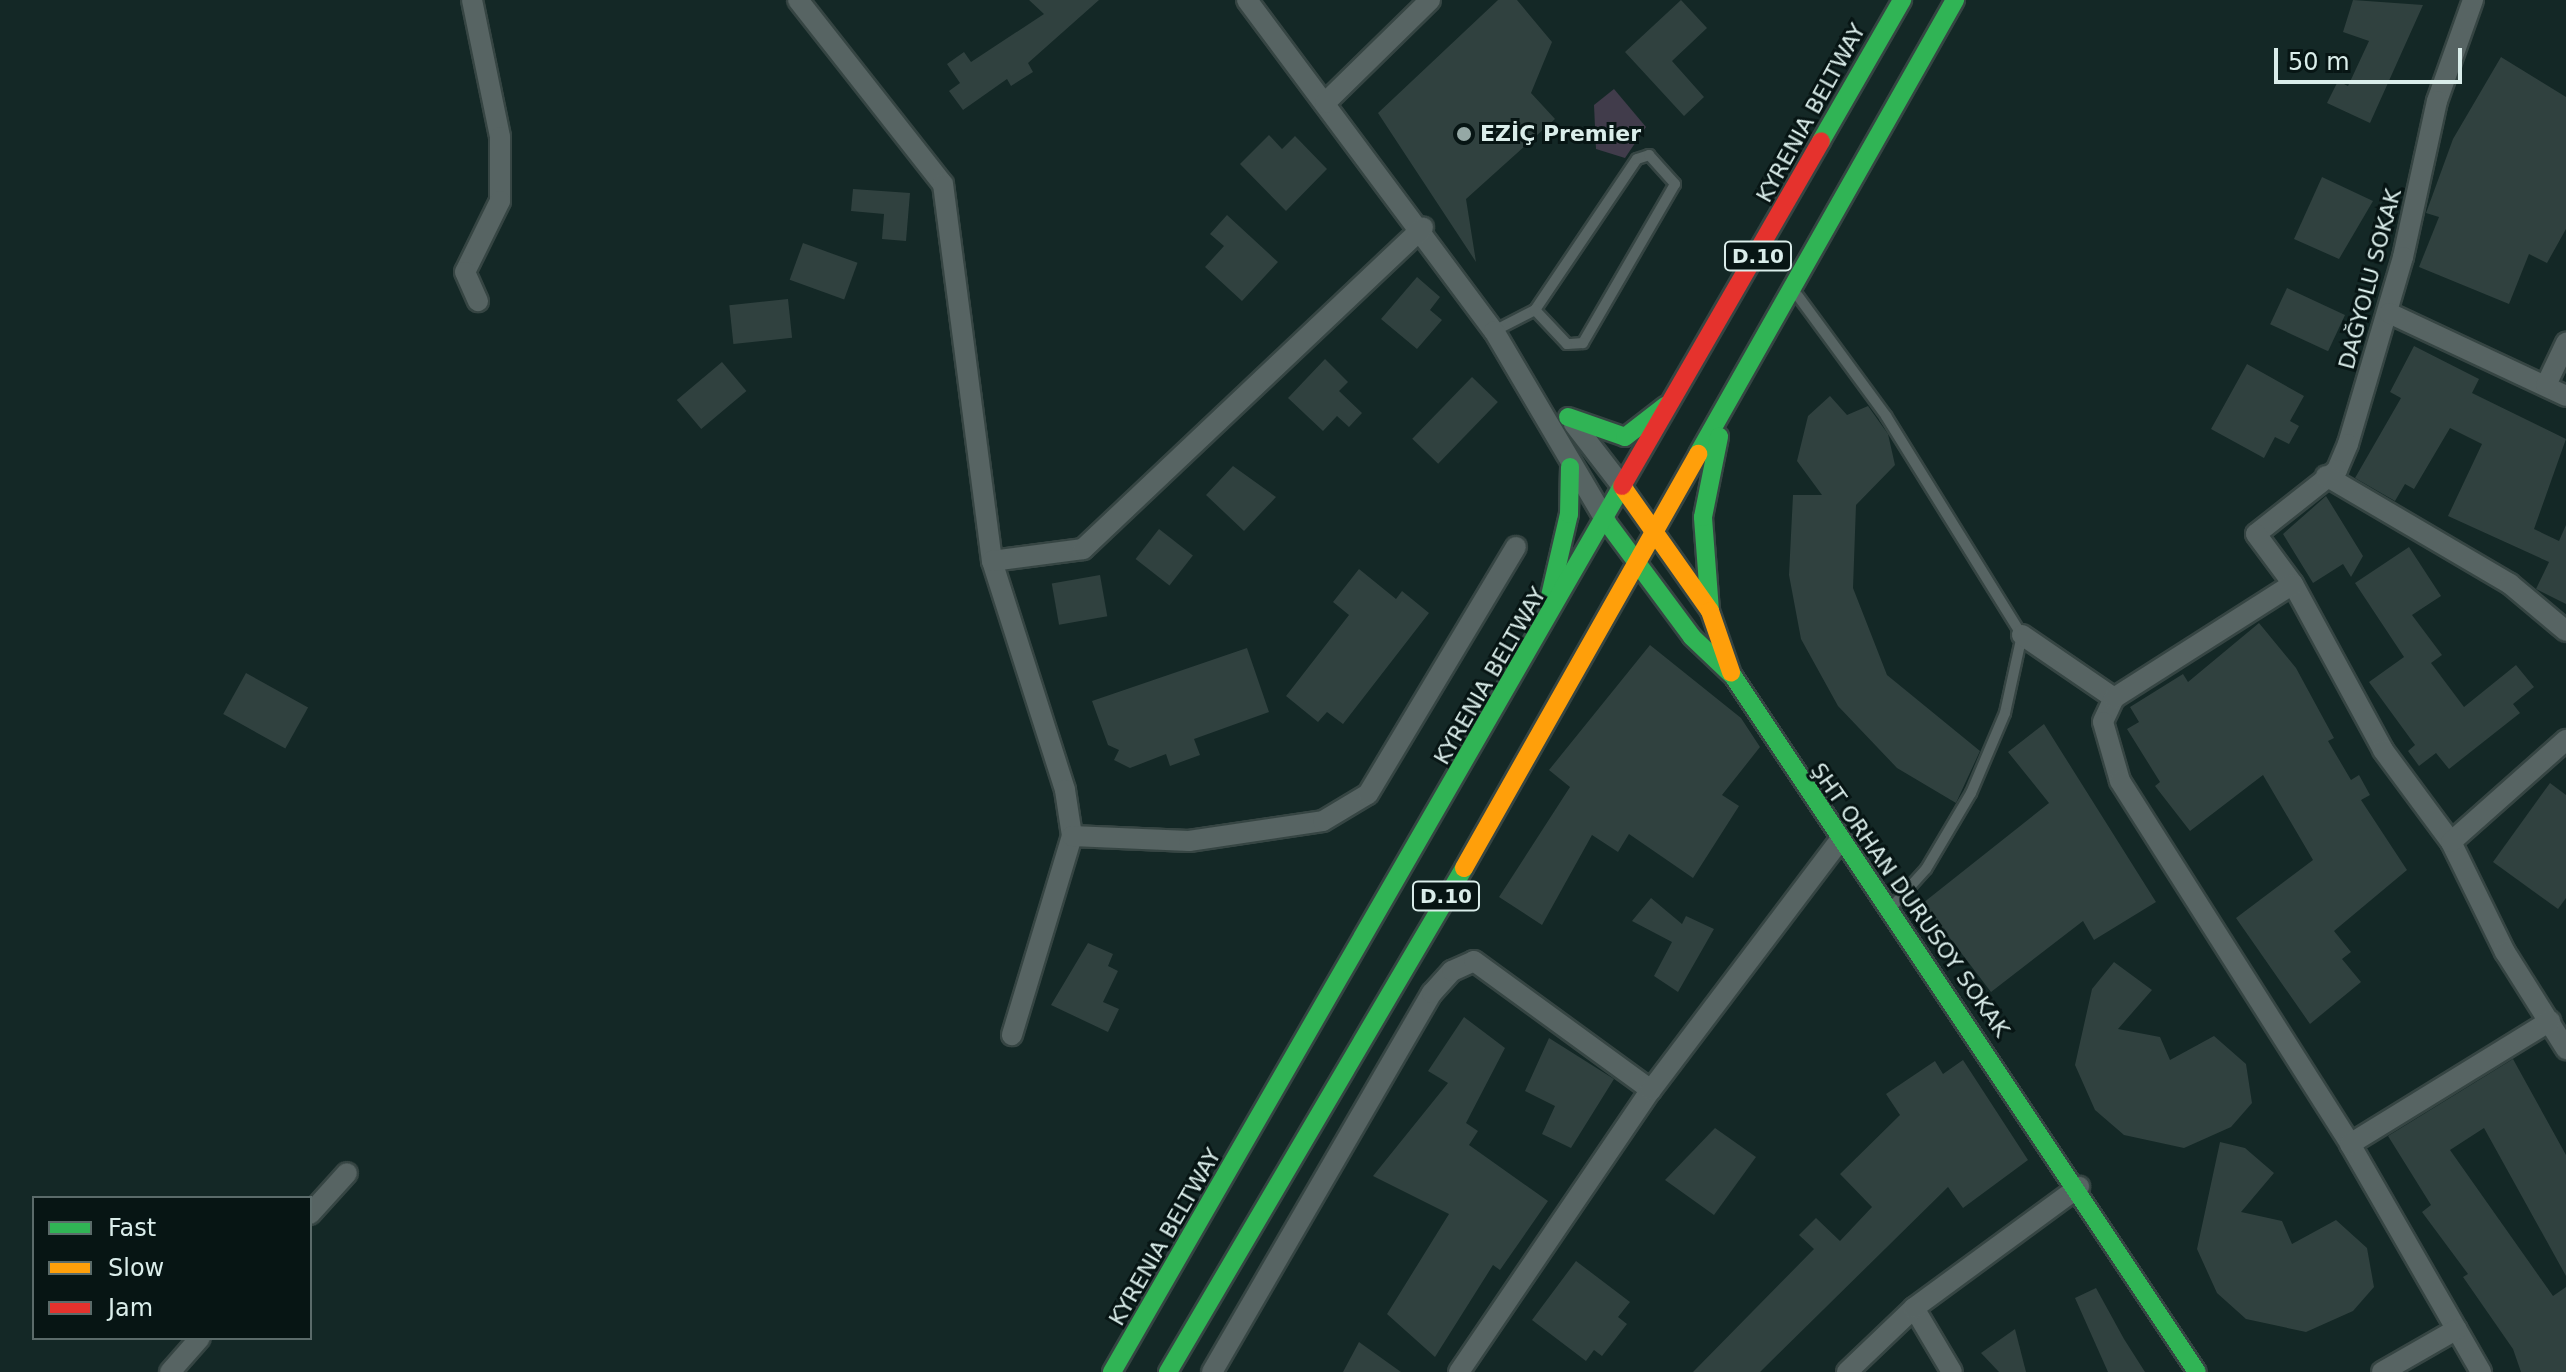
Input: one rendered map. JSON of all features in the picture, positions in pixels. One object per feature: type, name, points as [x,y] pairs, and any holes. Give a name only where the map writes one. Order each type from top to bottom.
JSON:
[{"type":"main road","name":"KYRENIA BELTWAY","points":[[1112,1372],[1688,382],[1902,0]]},
{"type":"main road","name":"D.10","points":[[1168,1372],[1354,1063],[1955,0]]},
{"type":"main road","points":[[1568,417],[1625,437],[1688,382]]},
{"type":"main road","points":[[1710,611],[1703,517],[1726,403]]},
{"type":"main road","points":[[1540,637],[1569,514],[1570,467]]},
{"type":"main road","points":[[1624,489],[1710,611],[1733,676]]},
{"type":"main road","name":"ŞHT ORHAN DURUSOY SOKAK","points":[[1606,521],[1692,637],[1733,676],[1840,840],[2079,1187],[2197,1372]]},
{"type":"street","points":[[472,0],[500,137],[500,201],[465,272],[478,301]]},
{"type":"street","points":[[798,0],[943,184],[992,561],[1065,790],[1072,836],[1012,1035]]},
{"type":"street","points":[[1247,0],[1423,228],[1537,394],[1568,417],[1624,489]]},
{"type":"street","points":[[1325,103],[1430,0]]},
{"type":"street","name":"DAĞYOLU SOKAK","points":[[2293,584],[2256,534],[2337,470],[2348,444],[2389,313],[2437,101],[2473,0]]},
{"type":"street","points":[[992,561],[1083,549],[1423,228]]},
{"type":"street","points":[[2389,313],[2566,396]]},
{"type":"street","points":[[2546,385],[2566,343]]},
{"type":"street","name":"ŞHT ORHAN DURUSOY SOKAK","points":[[1537,394],[1570,467],[1606,521]]},
{"type":"street","points":[[2326,476],[2510,584],[2566,631]]},
{"type":"street","points":[[1072,836],[1189,841],[1323,821],[1368,794],[1516,547]]},
{"type":"street","points":[[2481,1372],[2350,1144],[2120,781],[2103,722],[2114,698],[2293,584],[2383,750],[2451,842],[2566,1049]]},
{"type":"street","points":[[2022,635],[2114,698]]},
{"type":"street","points":[[2451,842],[2566,740]]},
{"type":"street","points":[[1459,1372],[1651,1090],[1840,840]]},
{"type":"street","points":[[1212,1372],[1432,993],[1452,971],[1474,961],[1651,1090]]},
{"type":"street","points":[[2350,1144],[2550,1021]]},
{"type":"street","points":[[312,1212],[347,1173]]},
{"type":"street","points":[[1847,1372],[1914,1308],[2079,1187]]},
{"type":"street","points":[[1914,1308],[1952,1372]]},
{"type":"street","points":[[2382,1372],[2457,1329]]},
{"type":"street","points":[[170,1372],[198,1340]]},
{"type":"lane","points":[[1494,331],[1535,310],[1637,159],[1649,155],[1675,184],[1583,343],[1567,344],[1535,310]]},
{"type":"lane","points":[[1792,286],[1886,416],[2022,635],[2005,713],[1971,793],[1926,869],[1889,910]]},
{"type":"shaded area","points":[[1614,89],[1646,127],[1625,158],[1596,149],[1594,105]]},
{"type":"building","points":[[1029,0],[1099,0],[1028,63],[1033,72],[1011,86],[1007,79],[963,110],[949,91],[960,83],[947,64],[964,52],[971,62],[1044,14]]},
{"type":"building","name":"EZİÇ Premier","points":[[1498,0],[1517,0],[1552,42],[1531,93],[1555,119],[1466,199],[1476,262],[1378,113]]},
{"type":"building","points":[[1681,0],[1707,28],[1672,61],[1704,97],[1684,116],[1625,52]]},
{"type":"building","points":[[2353,0],[2423,5],[2370,123],[2327,103],[2338,81],[2348,86],[2369,41],[2343,32]]},
{"type":"building","points":[[2501,57],[2566,97],[2566,229],[2547,263],[2529,254],[2509,304],[2419,267],[2439,217],[2426,213],[2453,139]]},
{"type":"building","points":[[1269,135],[1282,149],[1295,136],[1327,169],[1286,211],[1240,164]]},
{"type":"building","points":[[2322,177],[2373,201],[2339,259],[2294,239]]},
{"type":"building","points":[[853,189],[910,193],[906,241],[882,239],[884,214],[851,211]]},
{"type":"building","points":[[1227,215],[1278,262],[1242,301],[1205,267],[1224,246],[1210,234]]},
{"type":"building","points":[[803,243],[858,263],[844,299],[790,280]]},
{"type":"building","points":[[1417,277],[1440,297],[1430,310],[1442,320],[1417,349],[1381,319]]},
{"type":"building","points":[[2287,288],[2345,315],[2328,351],[2270,324]]},
{"type":"building","points":[[788,299],[792,338],[733,344],[729,305]]},
{"type":"building","points":[[2414,346],[2479,379],[2472,393],[2566,439],[2534,529],[2559,541],[2566,525],[2566,604],[2536,589],[2549,562],[2448,516],[2482,444],[2450,428],[2414,489],[2405,484],[2395,501],[2355,478],[2401,398],[2390,392]]},
{"type":"building","points":[[1325,359],[1348,382],[1339,391],[1362,413],[1349,427],[1337,416],[1323,431],[1288,398]]},
{"type":"building","points":[[722,362],[746,391],[701,429],[677,400]]},
{"type":"building","points":[[2247,364],[2304,396],[2290,421],[2299,426],[2289,444],[2275,437],[2264,458],[2211,429]]},
{"type":"building","points":[[1472,377],[1498,402],[1438,464],[1412,439]]},
{"type":"building","points":[[1830,396],[1847,415],[1868,406],[1888,434],[1895,465],[1856,505],[1853,588],[1887,675],[1980,751],[1956,803],[1897,768],[1838,706],[1801,639],[1789,575],[1793,495],[1822,495],[1797,461],[1808,416]]},
{"type":"building","points":[[1233,466],[1276,497],[1244,531],[1206,495]]},
{"type":"building","points":[[2326,496],[2363,556],[2351,577],[2343,564],[2313,583],[2283,534]]},
{"type":"building","points":[[1159,529],[1193,555],[1169,585],[1136,559]]},
{"type":"building","points":[[2409,547],[2441,596],[2412,615],[2442,655],[2431,663],[2464,707],[2516,665],[2534,687],[2513,704],[2520,713],[2449,769],[2436,753],[2419,766],[2408,751],[2415,745],[2369,682],[2404,657],[2355,583]]},
{"type":"building","points":[[1359,569],[1396,599],[1402,591],[1429,613],[1343,724],[1327,712],[1318,722],[1286,696],[1349,615],[1333,602]]},
{"type":"building","points":[[1100,575],[1107,616],[1059,625],[1052,584]]},
{"type":"building","points":[[2259,623],[2296,668],[2334,738],[2328,741],[2351,780],[2359,775],[2370,795],[2361,800],[2407,870],[2334,931],[2351,952],[2342,959],[2361,982],[2310,1024],[2236,918],[2313,860],[2263,775],[2190,831],[2155,786],[2160,782],[2127,729],[2139,722],[2130,707],[2183,674],[2188,682]]},
{"type":"building","points":[[1650,645],[1741,718],[1760,747],[1722,795],[1739,806],[1693,878],[1629,834],[1618,852],[1592,835],[1542,925],[1499,897],[1570,787],[1549,770]]},
{"type":"building","points":[[1247,648],[1269,712],[1194,739],[1200,755],[1170,766],[1166,754],[1130,768],[1114,760],[1119,750],[1108,745],[1092,701]]},
{"type":"building","points":[[246,673],[308,707],[285,749],[223,714]]},
{"type":"building","points":[[2044,724],[2156,902],[2094,940],[2083,921],[1991,992],[1923,903],[2049,803],[2008,752]]},
{"type":"building","points":[[2550,783],[2566,795],[2566,898],[2558,909],[2493,862]]},
{"type":"building","points":[[1651,898],[1682,924],[1686,916],[1714,929],[1678,992],[1654,976],[1672,942],[1632,921]]},
{"type":"building","points":[[1088,943],[1113,954],[1108,966],[1118,971],[1103,1002],[1119,1009],[1108,1032],[1051,1005]]},
{"type":"building","points":[[2114,962],[2152,990],[2118,1029],[2160,1037],[2170,1060],[2214,1036],[2246,1064],[2252,1103],[2231,1127],[2184,1148],[2124,1135],[2095,1110],[2075,1065],[2092,989]]},
{"type":"building","points":[[1464,1017],[1505,1048],[1466,1123],[1478,1131],[1469,1145],[1548,1201],[1500,1270],[1493,1265],[1435,1357],[1387,1314],[1449,1214],[1373,1176],[1448,1083],[1428,1071]]},
{"type":"building","points":[[1549,1038],[1614,1079],[1571,1148],[1542,1134],[1555,1106],[1525,1091]]},
{"type":"building","points":[[2513,1059],[2566,1155],[2566,1276],[2484,1128],[2450,1150],[2553,1296],[2566,1287],[2566,1372],[2521,1372],[2513,1349],[2463,1277],[2468,1274],[2422,1212],[2431,1205],[2388,1136]]},
{"type":"building","points":[[1963,1060],[2028,1160],[1963,1208],[1948,1187],[1760,1372],[1693,1372],[1814,1249],[1799,1235],[1816,1218],[1840,1241],[1872,1207],[1840,1174],[1900,1115],[1886,1094],[1935,1061],[1943,1074]]},
{"type":"building","points":[[1715,1128],[1756,1157],[1714,1215],[1665,1180]]},
{"type":"building","points":[[2220,1142],[2245,1148],[2274,1173],[2241,1212],[2282,1221],[2292,1244],[2336,1220],[2367,1248],[2374,1287],[2353,1311],[2306,1332],[2246,1319],[2217,1293],[2197,1249]]},
{"type":"building","points":[[1576,1261],[1630,1302],[1618,1317],[1627,1324],[1602,1356],[1594,1350],[1586,1361],[1532,1320]]},
{"type":"building","points":[[2096,1288],[2145,1372],[2108,1372],[2075,1298]]},
{"type":"building","points":[[2015,1329],[2026,1372],[1999,1372],[1981,1353]]},
{"type":"building","points":[[1359,1342],[1401,1372],[1343,1372]]},
{"type":"traffic: fast","points":[[1821,141],[1902,0]]},
{"type":"traffic: fast","points":[[1698,454],[1955,0]]},
{"type":"traffic: fast","points":[[1568,417],[1625,437],[1665,406]]},
{"type":"traffic: fast","points":[[1710,611],[1703,517],[1719,437]]},
{"type":"traffic: fast","points":[[1550,596],[1569,514],[1570,467]]},
{"type":"traffic: fast","points":[[1112,1372],[1622,486]]},
{"type":"traffic: fast","points":[[1606,521],[1692,637],[1733,676],[2197,1372]]},
{"type":"traffic: fast","points":[[1168,1372],[1464,868]]},
{"type":"traffic: slow","points":[[1464,868],[1698,454]]},
{"type":"traffic: slow","points":[[1624,489],[1710,611],[1731,672]]},
{"type":"traffic: jam","points":[[1622,486],[1821,141]]},
{"type":"place","name":"EZİÇ Premier","points":[[1464,134]]}]
